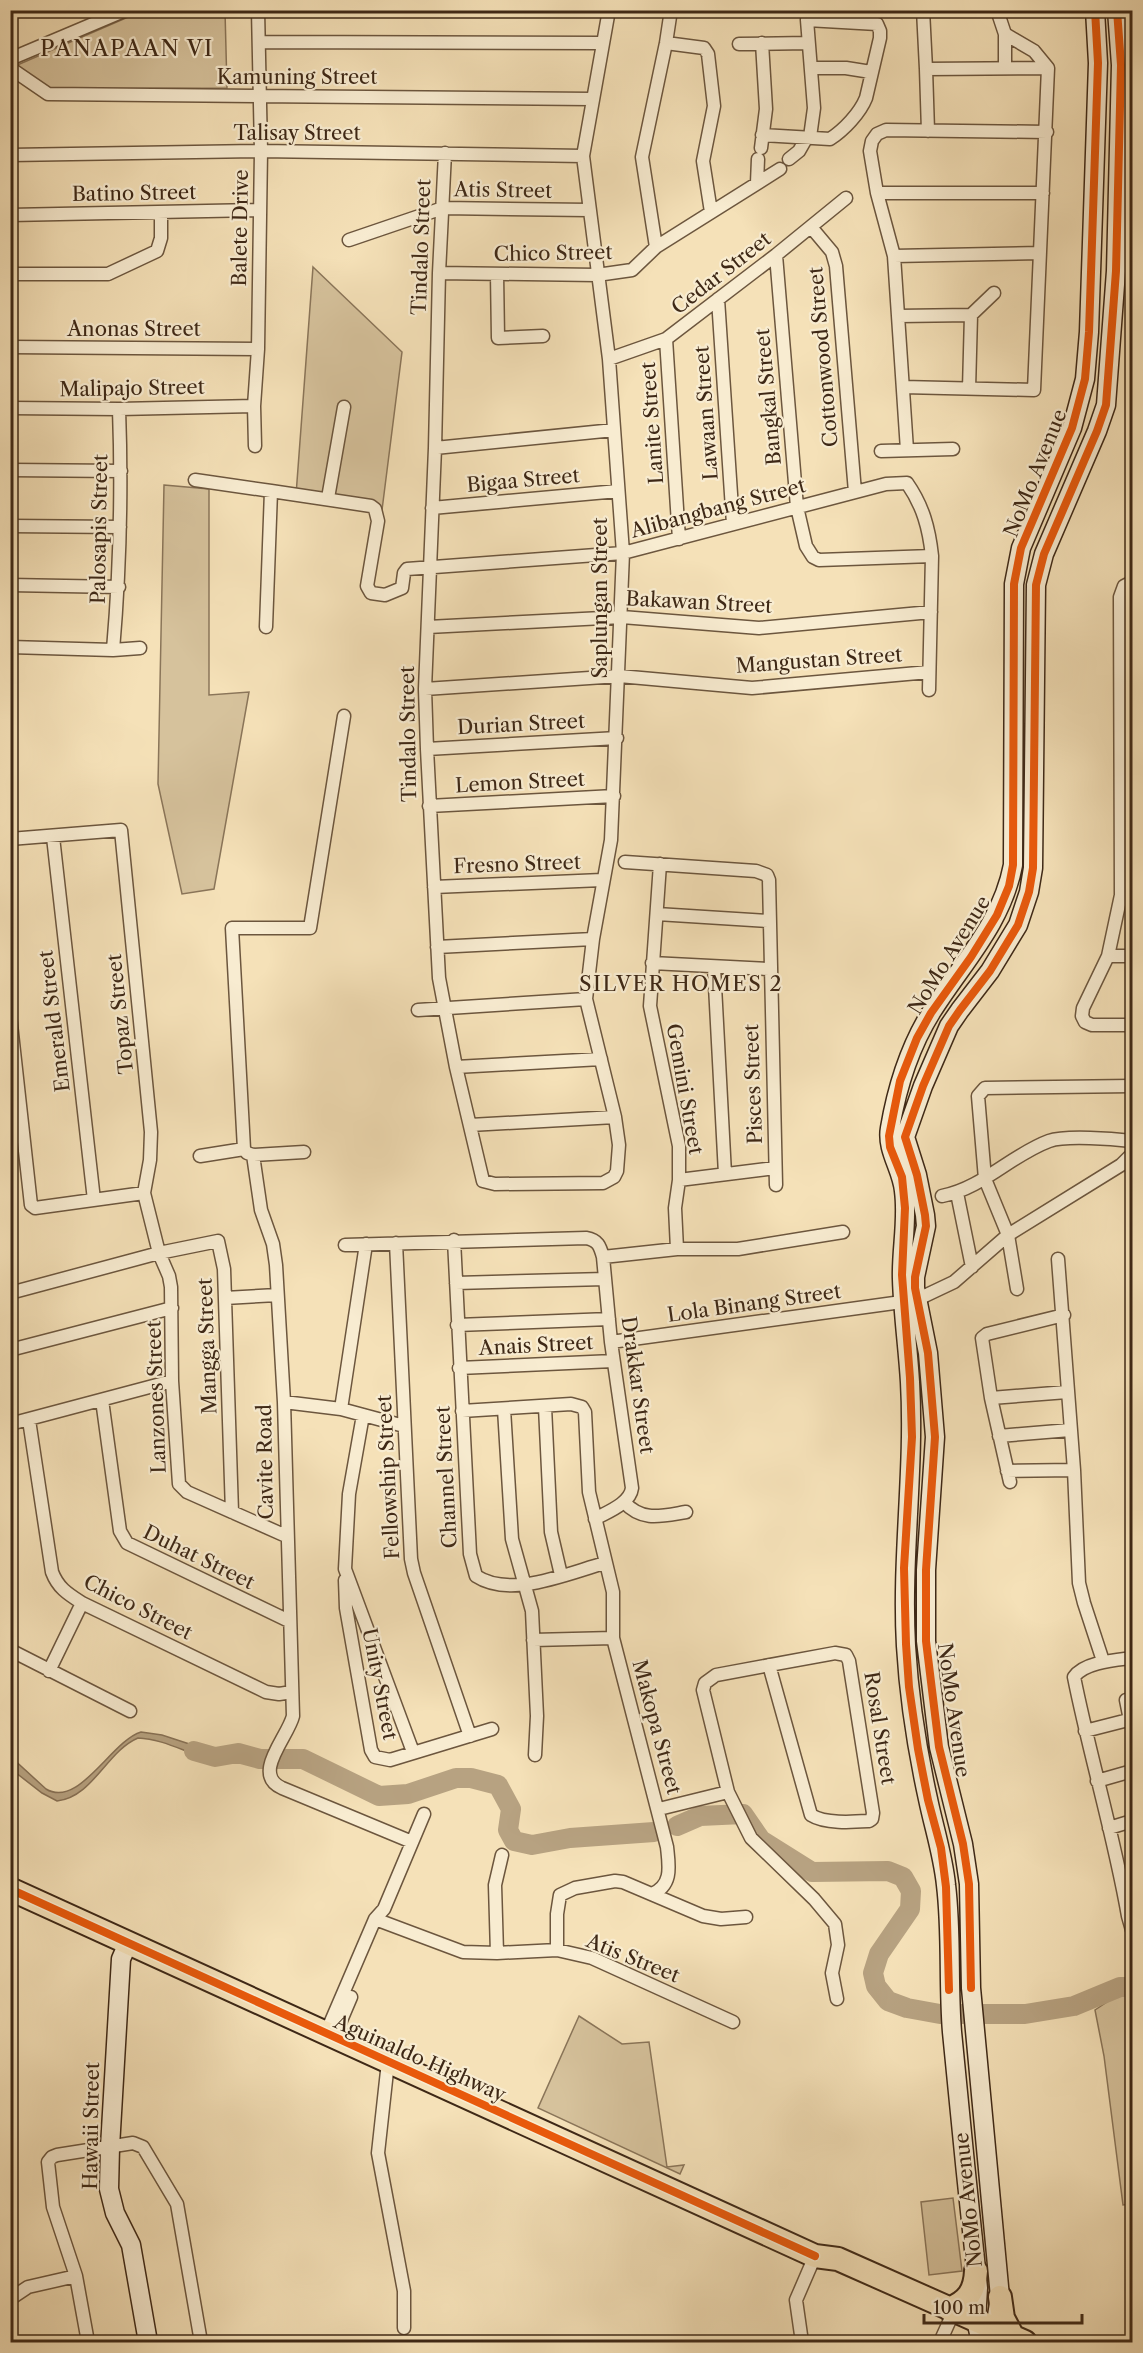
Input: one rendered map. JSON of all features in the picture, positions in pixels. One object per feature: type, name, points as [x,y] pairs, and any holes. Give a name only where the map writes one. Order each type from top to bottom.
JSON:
[{"type":"highway","name":"Aguinaldo Highway","points":[[10,1889],[815,2256],[838,2259],[948,2321],[996,2335]]},
{"type":"highway","points":[[948,2321],[970,2294],[975,2283],[976,2271]]},
{"type":"highway","points":[[996,2335],[1003,2318],[1000,2297]]},
{"type":"main road","name":"NoMo Avenue","points":[[996,2335],[979,2296],[952,2032],[946,1887],[941,1848],[918,1749],[909,1687],[904,1568],[912,1437],[910,1301],[905,1196],[902,1177],[890,1147],[891,1125],[900,1081],[917,1038],[931,1012],[986,934],[1009,886],[1013,865],[1014,584],[1022,548],[1072,428],[1085,379],[1089,332],[1098,63],[1095,10]]},
{"type":"main road","name":"NoMo Avenue","points":[[1000,2297],[974,2030],[969,1884],[963,1844],[939,1747],[926,1641],[926,1588],[934,1437],[929,1362],[910,1301],[926,1226],[919,1186],[905,1137],[923,1086],[950,1026],[1018,925],[1034,868],[1036,585],[1044,554],[1106,405],[1116,271],[1121,65],[1117,10]]},
{"type":"main road","name":"Hawaii Street","points":[[128,1943],[121,1959],[110,2147],[110,2195],[115,2213],[131,2245],[148,2343]]},
{"type":"street","points":[[10,59],[126,10]]},
{"type":"street","name":"Balete Drive","points":[[255,446],[254,406],[258,349],[261,151],[258,10]]},
{"type":"street","name":"Saplungan Street","points":[[609,10],[583,156],[609,359],[623,553],[620,676],[611,840],[602,880],[586,999],[620,1144],[617,1171],[610,1181]]},
{"type":"street","points":[[656,247],[642,157],[671,10]]},
{"type":"street","points":[[923,10],[928,131]]},
{"type":"street","points":[[997,10],[1005,34],[1005,68]]},
{"type":"street","points":[[762,135],[830,139],[838,134],[862,106],[880,38],[877,24],[807,15],[814,108],[808,137]]},
{"type":"street","points":[[903,387],[1034,390],[1048,68],[1034,51],[1005,34]]},
{"type":"street","points":[[259,42],[602,43]]},
{"type":"street","points":[[666,43],[704,48],[708,54],[714,106],[703,161],[711,212]]},
{"type":"street","points":[[757,183],[766,109],[762,43]]},
{"type":"street","points":[[739,44],[808,43]]},
{"type":"street","name":"Kamuning Street","points":[[10,68],[48,94],[592,99]]},
{"type":"street","points":[[811,68],[846,68],[871,72]]},
{"type":"street","points":[[926,69],[1048,68]]},
{"type":"street","points":[[907,450],[894,256],[878,193],[870,151],[872,141],[877,134],[886,130],[1047,132]]},
{"type":"street","name":"Chico Street","points":[[439,273],[597,275],[633,270],[656,247],[784,164],[799,151],[808,137]]},
{"type":"street","name":"Talisay Street","points":[[10,155],[261,151],[583,156]]},
{"type":"street","name":"Tindalo Street","points":[[445,153],[425,689],[426,749],[439,978],[480,1175],[487,1184],[595,1184],[610,1181]]},
{"type":"street","points":[[878,193],[1043,193]]},
{"type":"street","name":"Cedar Street","points":[[609,359],[666,339],[846,198]]},
{"type":"street","name":"Atis Street","points":[[349,240],[443,208],[589,210]]},
{"type":"street","name":"Batino Street","points":[[10,215],[259,210]]},
{"type":"street","points":[[10,274],[108,274],[157,251],[161,238],[161,213]]},
{"type":"street","name":"Cottonwood Street","points":[[811,227],[832,252],[836,266],[855,492]]},
{"type":"street","points":[[894,256],[1040,253]]},
{"type":"street","name":"Bangkal Street","points":[[776,255],[797,507],[806,546],[813,557],[819,560],[932,556]]},
{"type":"street","points":[[497,274],[498,338],[543,336]]},
{"type":"street","points":[[898,316],[971,315],[994,293]]},
{"type":"street","name":"Lawaan Street","points":[[718,299],[733,524]]},
{"type":"street","points":[[969,389],[971,315]]},
{"type":"street","name":"Lanite Street","points":[[666,339],[680,539]]},
{"type":"street","name":"Anonas Street","points":[[10,347],[258,349]]},
{"type":"street","name":"Malipajo Street","points":[[10,408],[119,409],[254,406]]},
{"type":"street","points":[[195,480],[328,498],[344,407]]},
{"type":"street","name":"Palosapis Street","points":[[113,650],[118,587],[122,471],[119,409]]},
{"type":"street","points":[[435,448],[614,430]]},
{"type":"street","points":[[881,452],[953,448]]},
{"type":"street","points":[[10,470],[122,471]]},
{"type":"street","name":"Alibangbang Street","points":[[328,498],[371,506],[375,509],[378,521],[367,586],[371,593],[385,595],[402,588],[405,570],[623,553],[886,484],[907,483],[919,500],[930,535],[932,556]]},
{"type":"street","points":[[266,627],[271,491]]},
{"type":"street","name":"Bigaa Street","points":[[432,508],[618,491]]},
{"type":"street","points":[[10,526],[120,527]]},
{"type":"street","points":[[929,690],[932,556]]},
{"type":"street","points":[[1132,582],[1124,586],[1120,597],[1126,642],[1127,895],[1108,956],[1083,1008],[1082,1016],[1085,1022],[1092,1025],[1132,1025]]},
{"type":"street","points":[[10,585],[118,587]]},
{"type":"street","name":"Bakawan Street","points":[[428,627],[622,618],[759,628],[932,612]]},
{"type":"street","points":[[10,647],[113,650],[140,648]]},
{"type":"street","name":"Mangustan Street","points":[[425,689],[620,676],[752,688],[929,672]]},
{"type":"street","name":"Cavite Road","points":[[344,716],[310,928],[232,928],[248,1152],[261,1210],[273,1244],[284,1402],[292,1722],[272,1761],[271,1779],[274,1785],[412,1842]]},
{"type":"street","name":"Durian Street","points":[[426,749],[617,738]]},
{"type":"street","name":"Lemon Street","points":[[429,806],[614,796]]},
{"type":"street","name":"Topaz Street","points":[[53,837],[121,830],[151,1132],[150,1160],[144,1193]]},
{"type":"street","points":[[10,839],[53,837]]},
{"type":"street","name":"Emerald Street","points":[[53,837],[94,1200]]},
{"type":"street","points":[[625,862],[660,864]]},
{"type":"street","name":"Pisces Street","points":[[660,864],[756,871],[767,875],[769,880],[769,969],[776,1185]]},
{"type":"street","name":"Gemini Street","points":[[660,864],[650,1006],[679,1146],[679,1180],[675,1208],[676,1249]]},
{"type":"street","name":"Fresno Street","points":[[434,887],[602,880]]},
{"type":"street","points":[[657,914],[768,921]]},
{"type":"street","points":[[437,947],[593,939]]},
{"type":"street","points":[[1108,956],[1132,956]]},
{"type":"street","points":[[652,963],[769,969]]},
{"type":"street","points":[[714,966],[725,1174]]},
{"type":"street","points":[[418,1011],[444,1007],[586,999]]},
{"type":"street","points":[[10,1015],[31,1205],[35,1208],[144,1193]]},
{"type":"street","points":[[456,1067],[601,1059]]},
{"type":"street","points":[[1017,1289],[1008,1235],[985,1179],[978,1096],[985,1088],[1132,1086]]},
{"type":"street","points":[[470,1125],[615,1116]]},
{"type":"street","points":[[942,1196],[957,1193],[985,1179],[1052,1140],[1132,1141]]},
{"type":"street","points":[[200,1156],[248,1152],[304,1152]]},
{"type":"street","name":"Lola Binang Street","points":[[611,1342],[910,1301],[936,1292],[972,1267],[1008,1235],[1121,1165],[1132,1154]]},
{"type":"street","points":[[679,1180],[775,1168]]},
{"type":"street","name":"Lanzones Street","points":[[144,1193],[159,1253],[169,1276],[172,1308],[172,1381],[179,1484],[187,1492],[286,1536]]},
{"type":"street","points":[[957,1193],[972,1267]]},
{"type":"street","points":[[603,1257],[676,1249],[738,1249],[843,1232]]},
{"type":"street","name":"Drakkar Street","points":[[454,1240],[594,1239],[599,1244],[603,1257],[613,1361],[632,1488],[630,1496],[624,1502]]},
{"type":"street","points":[[345,1245],[454,1240]]},
{"type":"street","name":"Channel Street","points":[[454,1240],[470,1554],[476,1576],[490,1582],[525,1586],[605,1563]]},
{"type":"street","name":"Mangga Street","points":[[159,1253],[219,1241],[224,1269],[232,1512]]},
{"type":"street","name":"Fellowship Street","points":[[396,1243],[411,1559],[470,1736]]},
{"type":"street","points":[[341,1409],[366,1244]]},
{"type":"street","points":[[10,1293],[159,1253]]},
{"type":"street","points":[[1058,1259],[1064,1315],[1079,1582],[1103,1661]]},
{"type":"street","points":[[456,1282],[605,1279]]},
{"type":"street","points":[[225,1298],[278,1295]]},
{"type":"street","points":[[10,1350],[172,1308]]},
{"type":"street","points":[[1064,1315],[987,1334],[982,1338],[991,1398],[1008,1477],[1074,1470]]},
{"type":"street","points":[[457,1325],[609,1319]]},
{"type":"street","name":"Anais Street","points":[[459,1368],[613,1361]]},
{"type":"street","points":[[10,1424],[172,1381]]},
{"type":"street","points":[[991,1398],[1067,1392]]},
{"type":"street","name":"Duhat Street","points":[[102,1400],[120,1531],[126,1543],[289,1621]]},
{"type":"street","points":[[284,1402],[341,1409],[405,1426]]},
{"type":"street","name":"Makopa Street","points":[[545,1407],[577,1405],[585,1412],[590,1492],[613,1592],[613,1638],[667,1847],[666,1884],[661,1890],[652,1894]]},
{"type":"street","points":[[462,1411],[545,1407],[551,1532],[561,1575]]},
{"type":"street","points":[[504,1409],[512,1539],[532,1611],[537,1716],[535,1755]]},
{"type":"street","points":[[363,1415],[349,1494],[345,1569],[413,1752]]},
{"type":"street","name":"Chico Street","points":[[29,1419],[52,1572],[62,1589],[82,1603],[266,1692],[279,1694],[292,1692]]},
{"type":"street","points":[[999,1436],[1070,1430]]},
{"type":"street","points":[[595,1519],[624,1502],[637,1514],[644,1516],[686,1512]]},
{"type":"street","name":"Unity Street","points":[[345,1569],[346,1608],[371,1750],[375,1756],[390,1760],[492,1729]]},
{"type":"street","points":[[49,1671],[82,1603]]},
{"type":"street","points":[[533,1640],[613,1638]]},
{"type":"street","points":[[10,1650],[130,1711]]},
{"type":"street","name":"Rosal Street","points":[[730,1795],[705,1699],[705,1683],[716,1675],[769,1665],[836,1653],[846,1655],[849,1661],[873,1816],[869,1821],[865,1821],[817,1819],[811,1815],[769,1665]]},
{"type":"street","points":[[1132,1659],[1103,1661],[1078,1672],[1074,1677],[1109,1828],[1127,1872],[1132,1930]]},
{"type":"street","points":[[1085,1731],[1131,1720],[1126,1700]]},
{"type":"street","points":[[1097,1781],[1132,1771]]},
{"type":"street","points":[[659,1809],[730,1795],[751,1838],[814,1899],[835,1924],[838,1945],[832,1973],[837,1998]]},
{"type":"street","points":[[330,2035],[424,1814]]},
{"type":"street","points":[[1109,1828],[1132,1821]]},
{"type":"street","points":[[498,1953],[495,1885],[502,1855]]},
{"type":"street","points":[[557,1950],[557,1904],[560,1895],[567,1890],[615,1881],[703,1916],[722,1919],[746,1917]]},
{"type":"street","name":"Atis Street","points":[[379,1921],[463,1952],[557,1950],[592,1958],[734,2022]]},
{"type":"street","points":[[388,2062],[378,2153],[404,2291],[404,2328]]},
{"type":"street","points":[[88,2343],[76,2276],[53,2207],[48,2162],[57,2155],[133,2143],[143,2147],[175,2198],[201,2343]]},
{"type":"street","points":[[802,2343],[796,2300],[815,2256]]},
{"type":"street","points":[[10,2299],[28,2287],[76,2276]]},
{"type":"shaded area","points":[[142,11],[225,11],[227,88],[39,89],[15,66]]},
{"type":"shaded area","points":[[313,267],[402,352],[382,510],[296,495]]},
{"type":"shaded area","points":[[164,485],[209,489],[209,695],[249,692],[214,889],[182,894],[158,784]]},
{"type":"shaded area","points":[[141,1732],[162,1735],[220,1754],[218,1761],[159,1741],[138,1738],[117,1753],[80,1791],[70,1798],[57,1801],[42,1793],[11,1769],[11,1757],[46,1789],[58,1793],[71,1790],[83,1782],[130,1738]]},
{"type":"shaded area","points":[[1122,1992],[1132,1993],[1132,2204],[1123,2205],[1104,2056],[1095,2010]]},
{"type":"shaded area","points":[[579,2016],[622,2044],[649,2042],[667,2167],[684,2165],[680,2174],[538,2108]]},
{"type":"shaded area","points":[[953,2198],[962,2271],[929,2275],[921,2202]]},
{"type":"waterway","points":[[194,1751],[215,1757],[238,1753],[260,1759],[303,1759],[379,1796],[408,1794],[456,1778],[471,1778],[498,1785],[511,1809],[508,1830],[514,1841],[532,1845],[570,1838],[654,1832]]},
{"type":"waterway","points":[[677,1826],[700,1816],[743,1814],[761,1840],[812,1872],[888,1871],[903,1877],[911,1891],[910,1909],[879,1954],[873,1973],[876,1986],[888,2001],[907,2008],[940,2014],[1025,2014],[1074,2006],[1120,1987],[1132,1987]]},
{"type":"cycle path","points":[[949,1990],[946,1887],[941,1848],[928,1800],[909,1687],[904,1568],[912,1437],[902,1275],[905,1208],[902,1177],[890,1147],[889,1136],[900,1081],[917,1038],[931,1013],[971,957],[997,915],[1009,886],[1013,865],[1014,584],[1021,548],[1072,428],[1085,379],[1089,332],[1098,63],[1095,10]]},
{"type":"cycle path","points":[[971,1988],[969,1884],[963,1844],[939,1747],[926,1641],[926,1570],[935,1437],[928,1353],[915,1288],[915,1277],[926,1226],[925,1215],[917,1175],[905,1137],[923,1086],[949,1026],[990,971],[1018,925],[1029,892],[1033,868],[1036,585],[1044,554],[1106,405],[1116,271],[1121,65],[1117,10]]},
{"type":"cycle path","points":[[10,1889],[815,2256]]},
{"type":"district","name":"PANAPAAN VI","points":[[127,48]]},
{"type":"district","name":"SILVER HOMES 2","points":[[681,983]]}]
